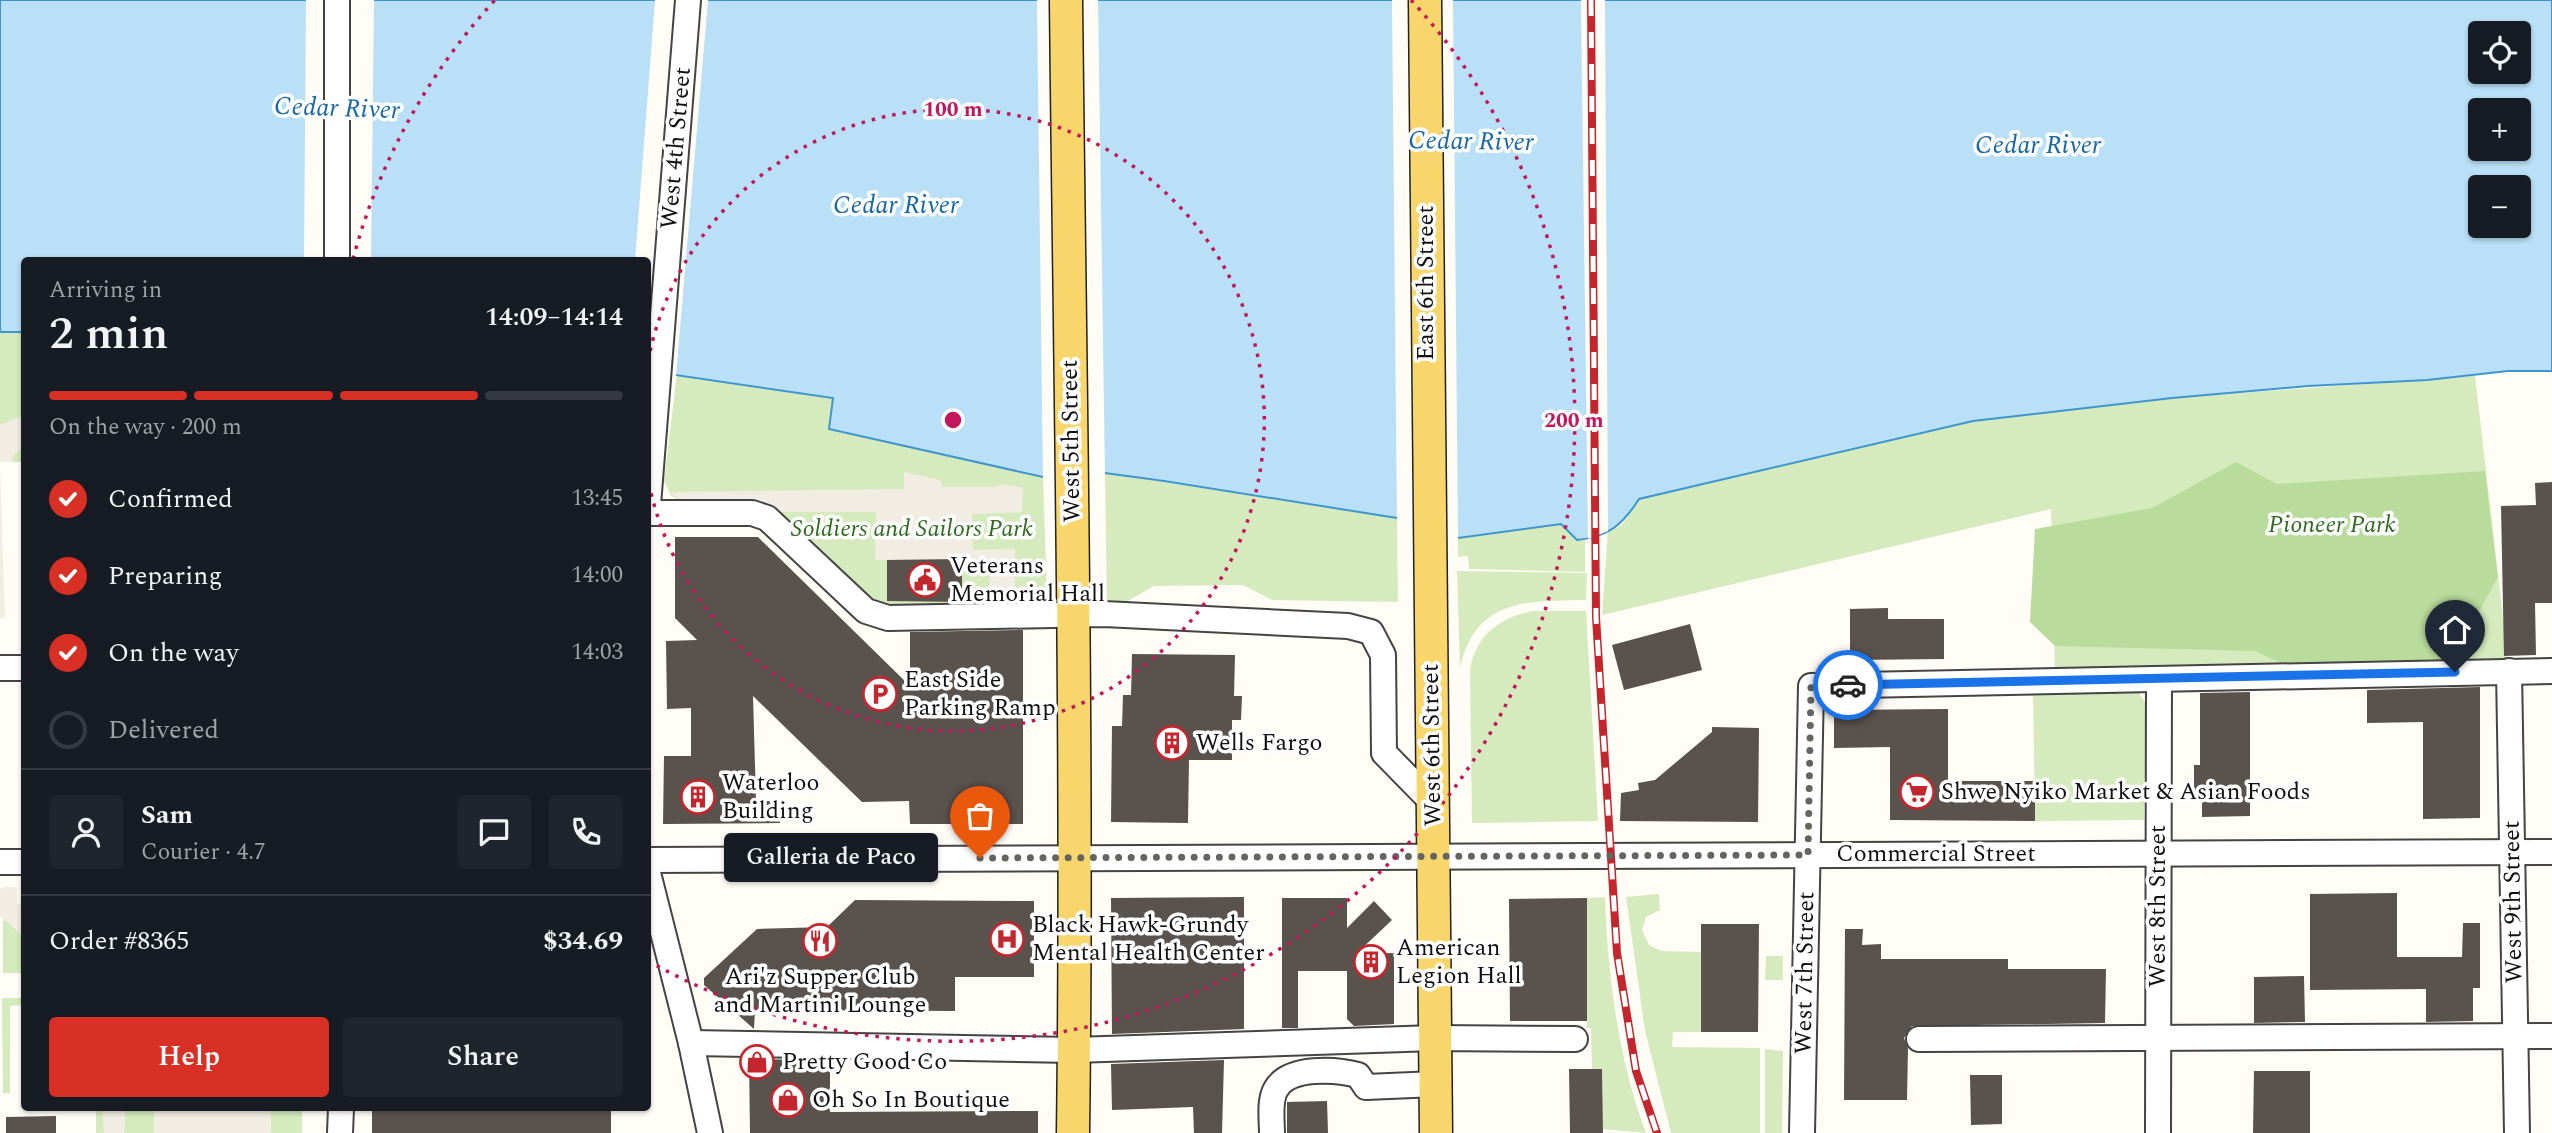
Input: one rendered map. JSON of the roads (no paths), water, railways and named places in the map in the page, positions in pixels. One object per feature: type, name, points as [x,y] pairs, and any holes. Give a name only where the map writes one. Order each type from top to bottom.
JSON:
[{"type":"main road","name":"West 5th Street","points":[[1066,0],[1071,615],[1077,858],[1073,1133]]},
{"type":"main road","name":"East 6th Street","points":[[1424,0],[1428,566]]},
{"type":"main road","name":"West 6th Street","points":[[1428,566],[1434,804],[1436,1133]]},
{"type":"street","points":[[337,0],[337,257]]},
{"type":"street","name":"West 4th Street","points":[[651,460],[688,0]]},
{"type":"street","points":[[651,513],[752,513],[767,518],[866,611],[888,618],[1104,614],[1348,626],[1371,632],[1383,655],[1384,753],[1434,804]]},
{"type":"street","points":[[0,668],[21,668]]},
{"type":"street","name":"West 9th Street","points":[[2509,671],[2517,1133]]},
{"type":"street","points":[[2159,679],[2552,671]]},
{"type":"street","name":"West 7th Street","points":[[1802,1133],[1811,686],[2159,679]]},
{"type":"street","name":"West 8th Street","points":[[2158,1133],[2159,679]]},
{"type":"street","name":"Commercial Street","points":[[651,860],[2552,852]]},
{"type":"street","points":[[0,862],[21,862]]},
{"type":"street","points":[[651,885],[691,1043],[710,1133]]},
{"type":"street","points":[[1919,1039],[2552,1036]]},
{"type":"street","points":[[691,1043],[1074,1049],[1435,1038],[1575,1039]]},
{"type":"street","points":[[1272,1133],[1274,1090],[1286,1078],[1301,1073],[1346,1072],[1358,1075],[1366,1087],[1436,1084]]},
{"type":"street","points":[[341,1111],[341,1133]]},
{"type":"water","name":"Cedar River","points":[[0,0],[2552,0],[2552,371],[2508,371],[2427,380],[2308,386],[2172,398],[1973,421],[1639,499],[1614,528],[1598,536],[1577,540],[1561,524],[1458,538],[1397,518],[1164,481],[1105,473],[1043,477],[829,429],[833,398],[651,371],[651,257],[21,257],[21,332],[0,332]]},
{"type":"railway","points":[[1591,0],[1596,617],[1617,953],[1636,1071],[1657,1133]]},
{"type":"place","name":"Veterans Memorial Hall","points":[[925,580]]},
{"type":"place","name":"East Side Parking Ramp","points":[[880,694]]},
{"type":"place","name":"Wells Fargo","points":[[1172,743]]},
{"type":"place","name":"Shwe Nyiko Market & Asian Foods","points":[[1917,792]]},
{"type":"place","name":"Waterloo Building","points":[[698,797]]},
{"type":"place","name":"Galleria de Paco","points":[[980,858]]},
{"type":"place","name":"Black Hawk-Grundy Mental Health Center","points":[[1007,939]]},
{"type":"place","name":"Ari'z Supper Club and Martini Lounge","points":[[820,941]]},
{"type":"place","name":"American Legion Hall","points":[[1371,962]]},
{"type":"place","name":"Pretty Good Co","points":[[757,1062]]},
{"type":"place","name":"Oh So In Boutique","points":[[788,1100]]},
{"type":"park label","name":"Pioneer Park","points":[[2332,525]]},
{"type":"park label","name":"Soldiers and Sailors Park","points":[[912,529]]}]
